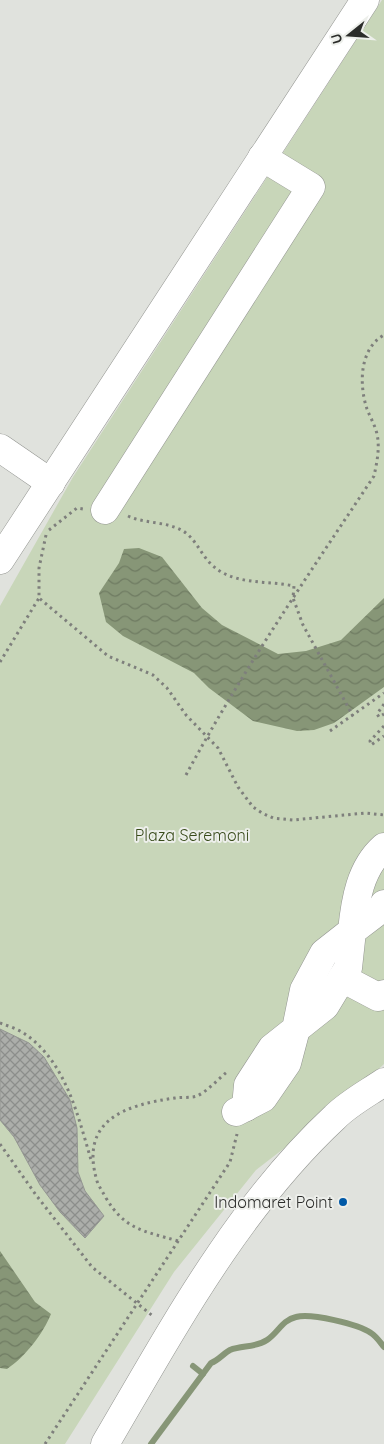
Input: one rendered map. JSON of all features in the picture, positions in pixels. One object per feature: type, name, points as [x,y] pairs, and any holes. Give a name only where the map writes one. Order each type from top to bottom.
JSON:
[{"type":"street","points":[[0,560],[365,0]]},
{"type":"street","points":[[105,510],[311,187],[262,158]]},
{"type":"street","points":[[0,448],[51,483]]},
{"type":"street","points":[[241,1109],[248,1085],[272,1048],[326,1006],[348,968],[356,893],[375,855],[384,847]]},
{"type":"street","points":[[296,1029],[304,990],[324,953],[382,909],[384,904]]},
{"type":"street","points":[[342,978],[378,997],[384,994]]},
{"type":"street","points":[[105,1444],[172,1329],[261,1199],[292,1161],[336,1116],[384,1082]]},
{"type":"path","points":[[186,775],[207,736],[293,598],[374,476],[378,456],[377,433],[367,408],[362,380],[367,353],[384,335]]},
{"type":"path","points":[[0,662],[39,598],[39,568],[47,532],[77,508],[112,510],[141,522],[166,525],[184,531],[211,564],[227,575],[249,581],[278,582],[294,586],[293,598],[302,625],[352,714]]},
{"type":"path","points":[[39,598],[108,656],[153,675],[218,748],[238,787],[253,807],[268,816],[293,820],[359,813],[384,815]]},
{"type":"path","points":[[330,731],[384,693]]},
{"type":"path","points":[[384,704],[377,714],[379,716],[384,714]]},
{"type":"path","points":[[384,726],[370,741],[371,745],[384,736]]},
{"type":"path","points":[[0,1023],[23,1033],[44,1050],[57,1068],[76,1108],[98,1184],[121,1219],[139,1230],[178,1241]]},
{"type":"path","points":[[93,1166],[95,1144],[104,1123],[118,1112],[174,1098],[197,1096],[234,1067]]},
{"type":"path","points":[[45,1444],[230,1162],[241,1109]]},
{"type":"path","points":[[0,1144],[36,1195],[92,1267],[136,1304],[172,1329]]},
{"type":"green space","name":"Plaza Seremoni","points":[[382,0],[384,0],[384,1064],[344,1102],[256,1170],[174,1272],[65,1444],[0,1444],[0,606],[73,477]]},
{"type":"water","points":[[139,548],[162,557],[202,608],[222,625],[278,654],[306,651],[341,640],[384,598],[384,687],[334,723],[314,730],[297,731],[253,721],[209,688],[194,673],[123,636],[106,622],[99,593],[119,563],[124,549]]},
{"type":"water","points":[[0,1251],[35,1302],[51,1314],[33,1345],[7,1369],[0,1368]]},
{"type":"building","points":[[0,1029],[29,1043],[44,1057],[70,1100],[77,1128],[78,1172],[85,1191],[104,1216],[85,1238],[60,1212],[40,1185],[14,1137],[0,1120]]},
{"type":"waterway","points":[[151,1444],[211,1363],[230,1350],[262,1343],[291,1319],[303,1316],[346,1323],[371,1333],[384,1347]]},
{"type":"waterway","points":[[193,1366],[203,1374]]},
{"type":"place","name":"Indomaret Point","points":[[343,1202]]}]
